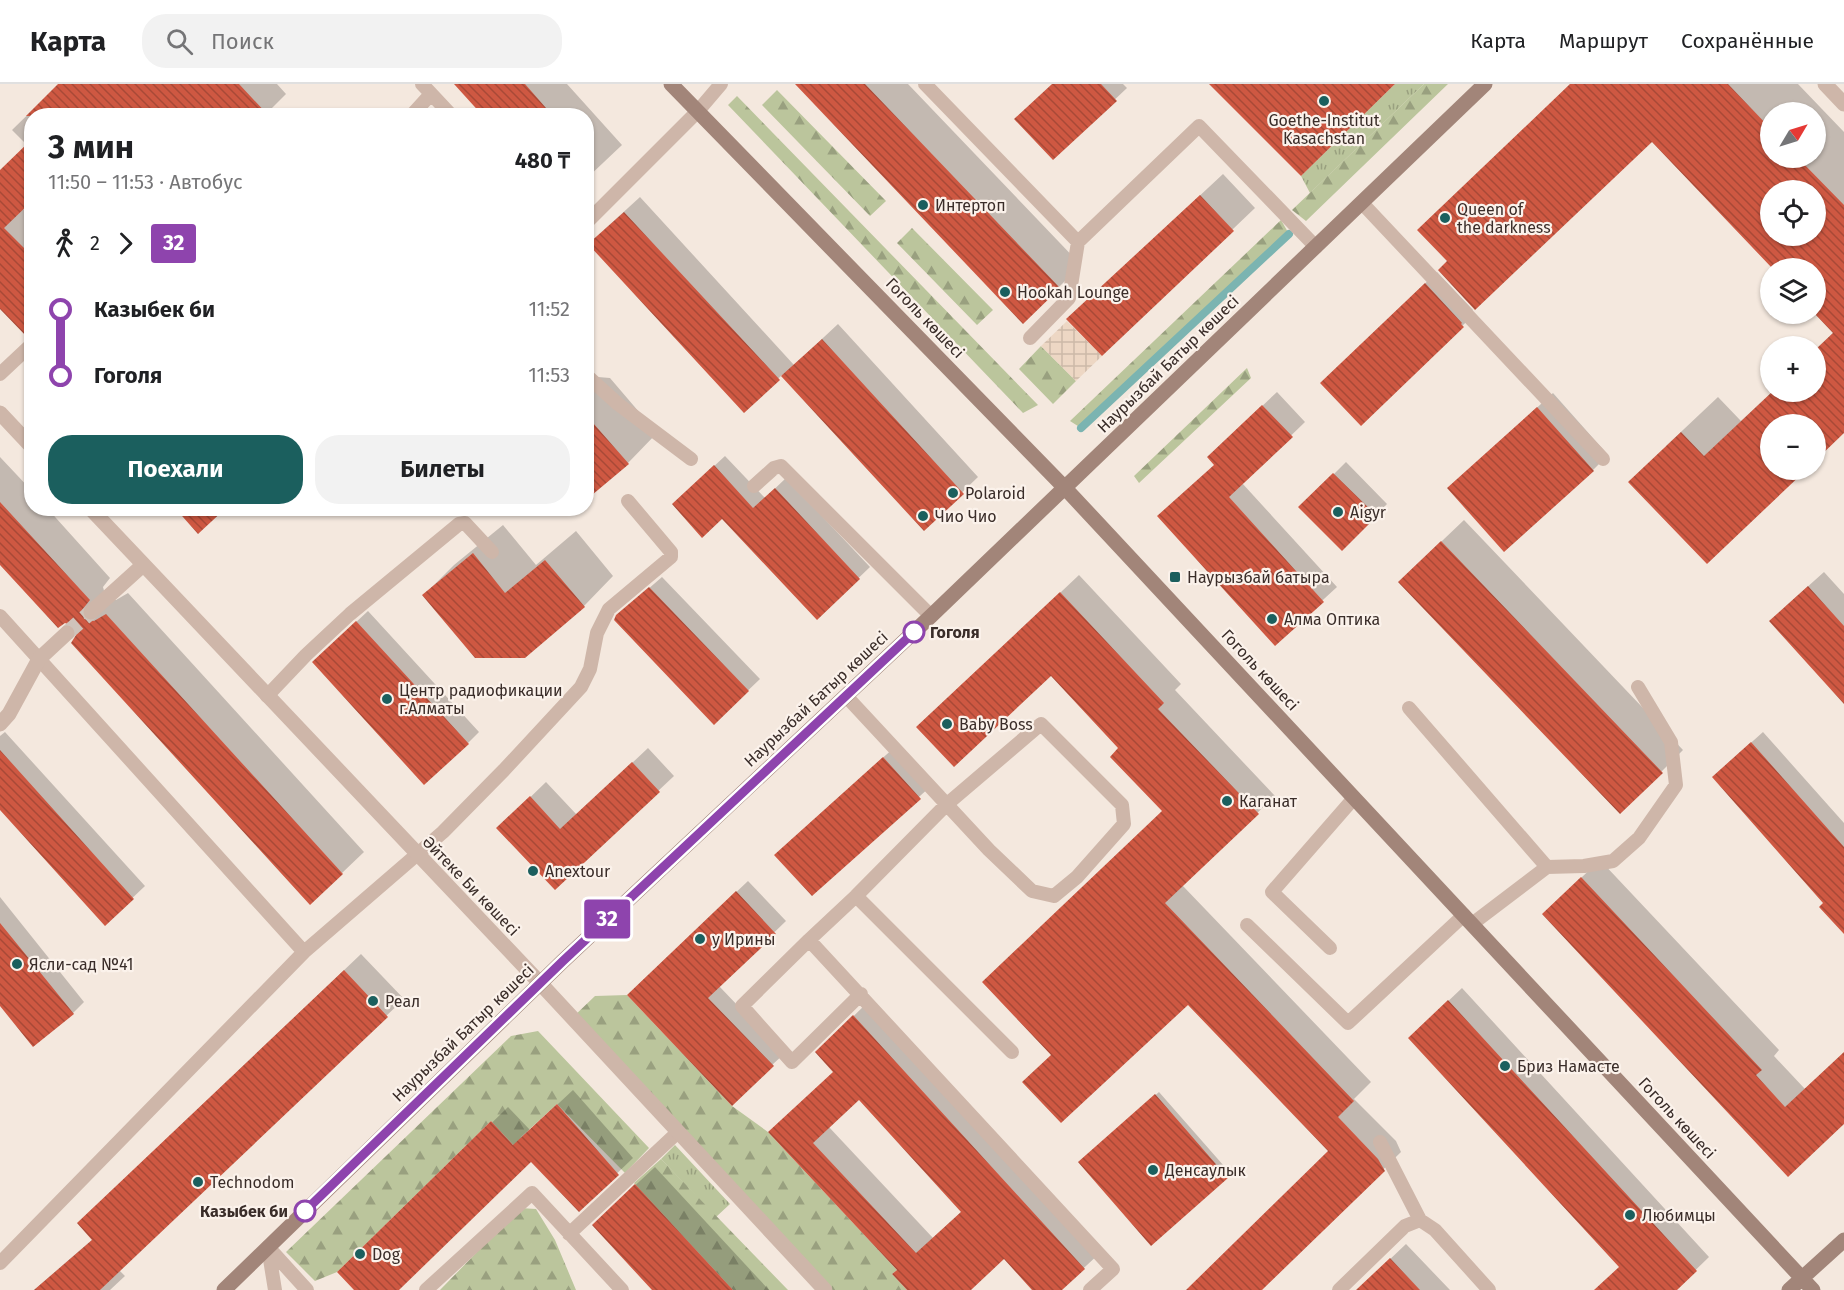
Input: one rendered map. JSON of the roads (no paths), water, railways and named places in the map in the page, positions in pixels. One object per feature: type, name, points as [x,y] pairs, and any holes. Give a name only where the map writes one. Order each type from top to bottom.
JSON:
[{"type":"main road","name":"Гоголь көшесі","points":[[671,84],[1065,488],[1813,1290]]},
{"type":"main road","name":"Наурызбай Батыр көшесі","points":[[224,1290],[540,983],[931,616],[1485,84]]},
{"type":"main road","points":[[1789,1290],[1844,1240]]},
{"type":"street","points":[[1825,84],[1844,104]]},
{"type":"street","points":[[0,413],[24,438]]},
{"type":"street","name":"Әйтеке Би көшесі","points":[[97,516],[540,983],[825,1290]]},
{"type":"street","points":[[91,612],[143,565]]},
{"type":"street","points":[[0,724],[9,714],[39,659],[67,633]]},
{"type":"lane","points":[[594,215],[698,111],[721,84]]},
{"type":"lane","points":[[925,84],[1078,242]]},
{"type":"lane","points":[[416,108],[427,89],[445,108]]},
{"type":"lane","points":[[1029,338],[1069,298],[1078,242],[1199,126],[1316,247]]},
{"type":"lane","points":[[1362,203],[1603,459]]},
{"type":"lane","points":[[0,374],[24,352]]},
{"type":"lane","points":[[594,382],[618,404],[691,459]]},
{"type":"lane","points":[[754,486],[774,468],[781,466],[931,616]]},
{"type":"lane","points":[[0,1263],[304,952],[453,822],[581,687],[590,669],[597,633],[609,609],[671,558],[671,552],[628,501]]},
{"type":"lane","points":[[267,696],[350,614],[459,524],[465,523],[470,526],[492,552]]},
{"type":"lane","points":[[0,616],[304,952]]},
{"type":"lane","points":[[1246,925],[1348,1023],[1468,920],[1547,867],[1584,866],[1612,861],[1639,838],[1676,784],[1671,742],[1638,687]]},
{"type":"lane","points":[[846,696],[946,805],[1032,891],[1054,896],[1077,877],[1124,824],[1122,805],[1041,724],[946,805],[742,1006],[792,1062],[861,994]]},
{"type":"lane","points":[[1409,708],[1547,867]]},
{"type":"lane","points":[[1330,948],[1272,892],[1354,798]]},
{"type":"lane","points":[[856,896],[1012,1052]]},
{"type":"lane","points":[[809,940],[1113,1269],[1090,1290]]},
{"type":"lane","points":[[569,1234],[678,1131]]},
{"type":"lane","points":[[1380,1142],[1420,1220],[1435,1230],[1489,1290]]},
{"type":"lane","points":[[426,1290],[532,1193],[622,1290]]},
{"type":"lane","points":[[1339,1290],[1405,1226],[1420,1220]]},
{"type":"lane","points":[[268,1247],[276,1290]]},
{"type":"lane","points":[[268,1247],[308,1290]]},
{"type":"waterway","points":[[1081,428],[1289,234]]},
{"type":"tunnel","points":[[67,633],[91,612]]},
{"type":"place","name":"Goethe-Institut Kasachstan","points":[[1324,101]]},
{"type":"place","name":"Интертоп","points":[[923,205]]},
{"type":"place","name":"Queen of the darkness","points":[[1445,218]]},
{"type":"place","name":"Hookah Lounge","points":[[1005,292]]},
{"type":"place","name":"Polaroid","points":[[953,493]]},
{"type":"place","name":"Aigyr","points":[[1338,512]]},
{"type":"place","name":"Чио Чио","points":[[923,516]]},
{"type":"place","name":"Наурызбай батыра","points":[[1175,577]]},
{"type":"place","name":"Алма Оптика","points":[[1272,619]]},
{"type":"place","name":"Гоголя","points":[[914,632]]},
{"type":"place","name":"Центр радиофикации г.Алматы","points":[[387,699]]},
{"type":"place","name":"Baby Boss","points":[[947,724]]},
{"type":"place","name":"Каганат","points":[[1227,801]]},
{"type":"place","name":"Anextour","points":[[533,871]]},
{"type":"place","name":"у Ирины","points":[[700,939]]},
{"type":"place","name":"Ясли-сад №41","points":[[17,964]]},
{"type":"place","name":"Реал","points":[[373,1001]]},
{"type":"place","name":"Бриз Намасте","points":[[1505,1066]]},
{"type":"place","name":"Денсаулык","points":[[1153,1170]]},
{"type":"place","name":"Technodom","points":[[198,1182]]},
{"type":"place","name":"Казыбек би","points":[[305,1211]]},
{"type":"place","name":"Любимцы","points":[[1630,1215]]},
{"type":"place","name":"Dog","points":[[360,1254]]}]
